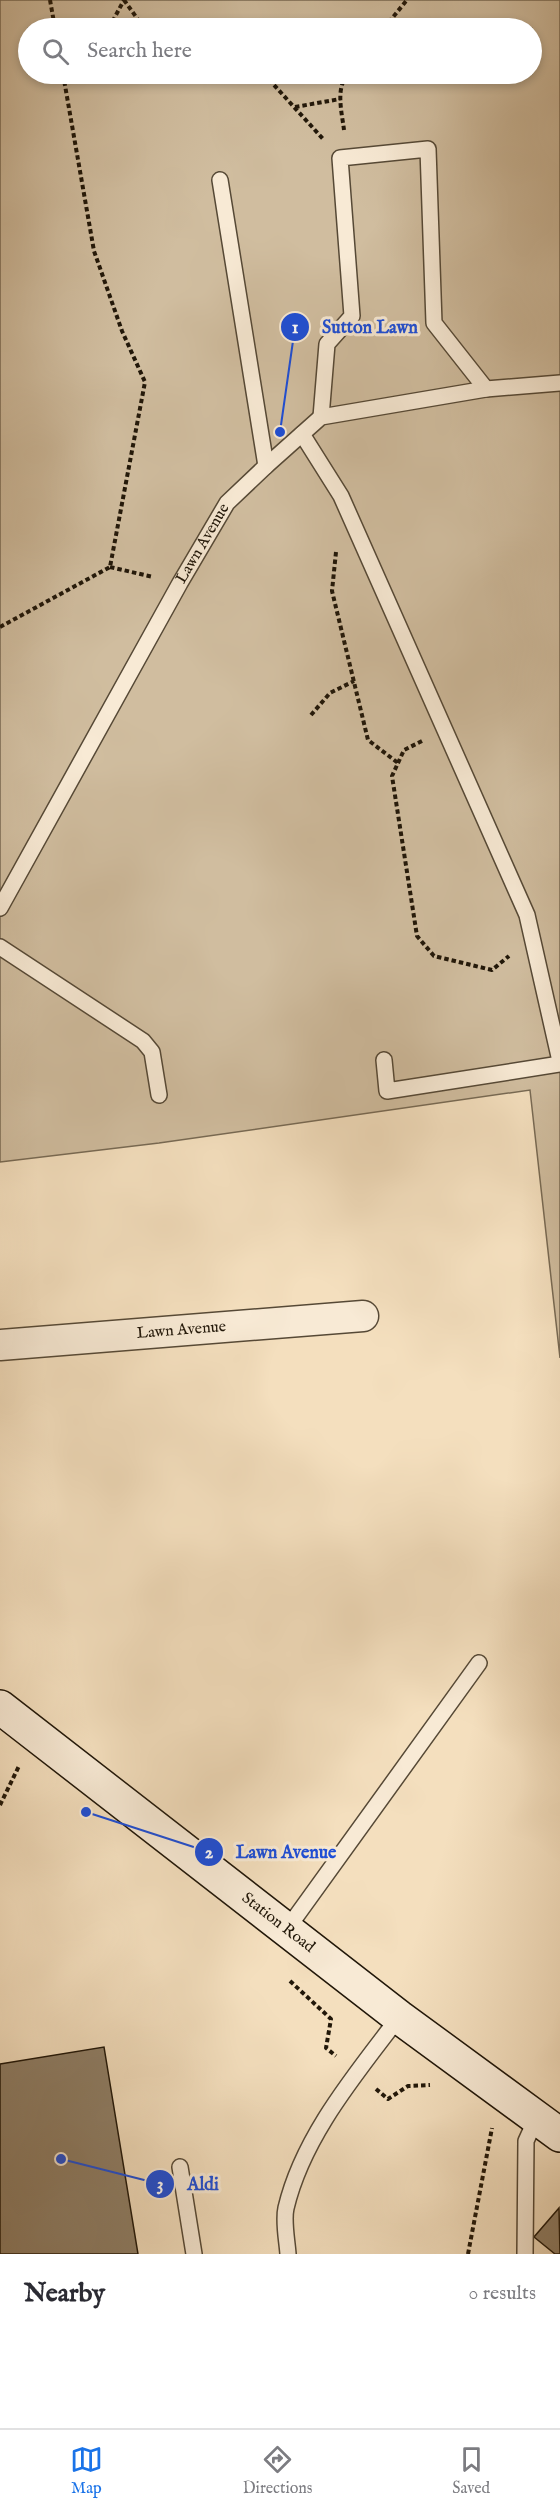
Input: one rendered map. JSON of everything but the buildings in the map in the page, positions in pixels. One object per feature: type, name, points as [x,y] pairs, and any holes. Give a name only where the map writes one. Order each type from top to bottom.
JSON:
[{"type":"street","name":"Lawn Avenue","points":[[0,1346],[363,1316]]},
{"type":"street","name":"Station Road","points":[[0,1707],[399,2017],[548,2127]]},
{"type":"lane","points":[[486,389],[435,323],[428,149],[344,158],[352,316],[327,344],[321,417],[486,389],[560,383]]},
{"type":"lane","points":[[220,180],[266,466]]},
{"type":"lane","name":"Lawn Avenue","points":[[0,908],[180,583],[227,503],[321,417]]},
{"type":"lane","points":[[302,434],[341,496],[527,915],[560,1063],[387,1091],[384,1060]]},
{"type":"lane","points":[[0,947],[143,1041],[152,1052],[159,1095]]},
{"type":"lane","points":[[287,1929],[479,1663]]},
{"type":"lane","points":[[288,2254],[286,2210],[303,2160],[346,2088],[399,2017]]},
{"type":"lane","points":[[525,2254],[526,2141],[548,2127]]},
{"type":"lane","points":[[180,2167],[194,2254]]},
{"type":"path","points":[[50,0],[53,18]]},
{"type":"path","points":[[114,18],[124,0],[137,18]]},
{"type":"path","points":[[392,18],[407,0]]},
{"type":"path","points":[[65,84],[94,251],[122,331],[145,382],[110,567]]},
{"type":"path","points":[[273,84],[344,158]]},
{"type":"path","points":[[343,84],[340,99],[344,158]]},
{"type":"path","points":[[295,108],[340,99]]},
{"type":"path","points":[[356,530],[342,540],[333,558],[332,591],[368,740],[398,763]]},
{"type":"path","points":[[0,627],[110,567],[180,583]]},
{"type":"path","points":[[311,715],[330,693],[354,681]]},
{"type":"path","points":[[444,729],[404,750],[392,776],[417,936],[434,956],[492,970],[532,938]]},
{"type":"path","points":[[468,2254],[494,2122],[504,2094]]},
{"type":"shaded area","points":[[0,0],[560,0],[560,1358],[530,1090],[159,1143],[0,1162]]},
{"type":"place","name":"Sutton Lawn","points":[[280,432]]},
{"type":"place","name":"Lawn Avenue","points":[[86,1812]]},
{"type":"place","name":"Aldi","points":[[61,2159]]}]
